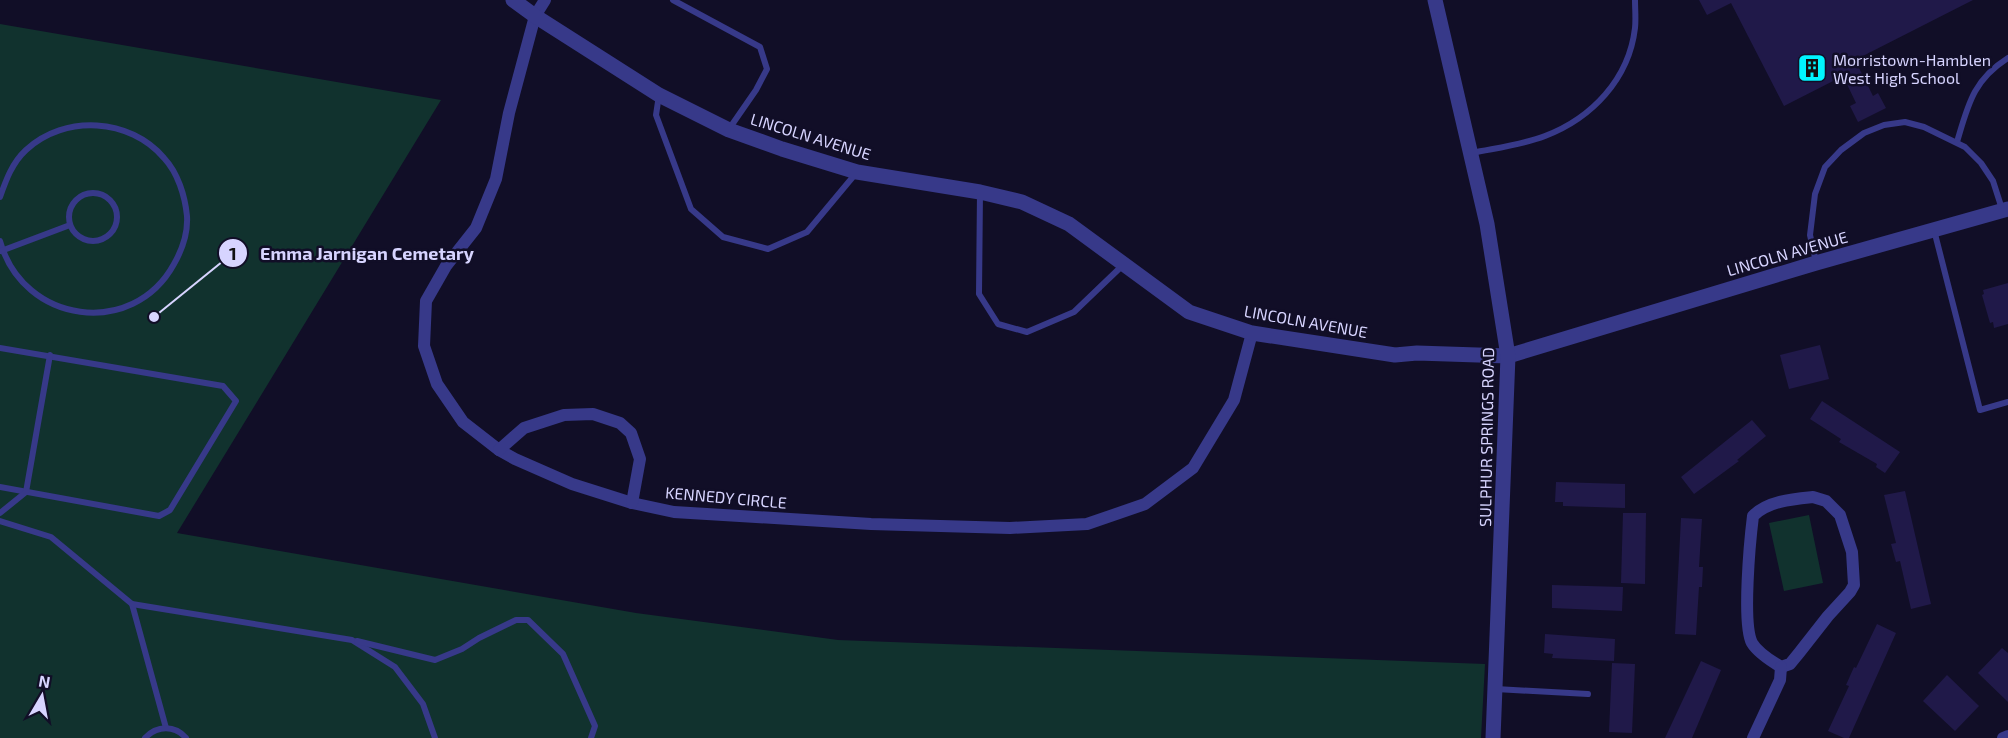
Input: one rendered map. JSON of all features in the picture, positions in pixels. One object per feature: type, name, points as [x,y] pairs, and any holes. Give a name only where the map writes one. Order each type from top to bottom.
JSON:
[{"type":"street","name":"LINCOLN AVENUE","points":[[513,0],[659,95],[729,130],[857,172],[980,192],[1022,202],[1068,224],[1189,312],[1252,333],[1395,355],[1416,353],[1508,356],[1816,263],[2005,210]]},
{"type":"street","name":"KENNEDY CIRCLE","points":[[544,0],[535,16],[509,113],[496,179],[476,228],[446,266],[426,301],[424,346],[437,384],[463,422],[499,450],[572,484],[632,503],[674,512],[871,524],[1010,528],[1087,524],[1145,504],[1193,468],[1234,400],[1252,333]]},
{"type":"street","name":"SULPHUR SPRINGS ROAD","points":[[1435,0],[1487,224],[1508,356],[1493,738]]},
{"type":"street","points":[[499,450],[524,428],[564,415],[592,414],[620,423],[631,433],[640,459],[632,503]]},
{"type":"street","points":[[1814,497],[1826,501],[1840,515],[1852,552],[1854,585],[1827,616],[1800,653],[1790,664],[1781,667],[1767,659],[1752,644],[1747,617],[1753,516],[1758,511],[1777,503],[1814,497]]},
{"type":"street","points":[[1753,738],[1780,680],[1781,667]]},
{"type":"street","points":[[2003,738],[2008,736]]},
{"type":"lane","points":[[673,0],[760,47],[767,69],[729,130]]},
{"type":"lane","points":[[1472,153],[1543,137],[1568,126],[1602,100],[1622,72],[1632,47],[1636,26],[1635,0]]},
{"type":"lane","points":[[1957,142],[1970,98],[1982,80],[2008,58]]},
{"type":"lane","points":[[659,95],[656,115],[692,209],[723,237],[768,249],[807,232],[857,172]]},
{"type":"lane","points":[[1816,263],[1810,235],[1815,194],[1825,167],[1841,150],[1864,133],[1884,125],[1905,122],[1965,147],[1981,163],[1993,181],[2005,210]]},
{"type":"lane","points":[[0,197],[8,175],[26,151],[50,133],[79,125],[109,126],[140,137],[165,158],[181,186],[187,218],[182,250],[166,279],[141,300],[111,312],[78,313],[49,304],[25,286],[7,262],[1,251],[0,241]]},
{"type":"lane","points":[[980,192],[979,294],[998,324],[1027,332],[1074,312],[1123,265]]},
{"type":"lane","points":[[91,194],[106,197],[116,210],[116,226],[112,233],[98,241],[82,239],[70,225],[69,213],[72,206],[83,196],[91,194]]},
{"type":"lane","points":[[1,251],[70,225]]},
{"type":"lane","points":[[1934,230],[1980,410],[2008,402]]},
{"type":"lane","points":[[0,348],[223,386],[236,401],[170,510],[159,516],[0,487]]},
{"type":"lane","points":[[0,513],[26,492],[50,355]]},
{"type":"lane","points":[[0,521],[51,537],[132,604],[352,640],[435,660],[462,649],[516,620],[528,620],[563,654],[595,726],[591,738]]},
{"type":"lane","points":[[132,604],[166,728]]},
{"type":"lane","points":[[352,640],[394,667],[423,704],[435,738]]},
{"type":"lane","points":[[1496,689],[1588,694]]},
{"type":"lane","points":[[145,738],[158,729],[166,728],[175,729],[186,738]]},
{"type":"green space","points":[[0,24],[441,100],[177,533],[636,613],[838,640],[1485,664],[1481,738],[0,738]]},
{"type":"green space","points":[[1809,515],[1823,583],[1784,591],[1769,523]]},
{"type":"building","name":"Morristown-Hamblen West High School","points":[[1699,0],[1973,0],[1855,60],[1873,96],[1878,93],[1886,108],[1858,122],[1850,106],[1856,103],[1843,76],[1784,106],[1731,3],[1707,15]]},
{"type":"building","points":[[2008,283],[2008,324],[1994,328],[1993,322],[1990,323],[1982,295],[1983,290]]},
{"type":"building","points":[[1820,345],[1829,379],[1789,389],[1780,355]]},
{"type":"building","points":[[1822,401],[1900,452],[1885,473],[1876,467],[1877,464],[1839,442],[1841,439],[1810,419]]},
{"type":"building","points":[[1752,420],[1766,436],[1737,460],[1739,461],[1694,494],[1681,477]]},
{"type":"building","points":[[1556,482],[1625,484],[1625,508],[1563,506],[1563,502],[1555,502]]},
{"type":"building","points":[[1905,491],[1931,604],[1911,609],[1900,561],[1896,562],[1891,544],[1896,543],[1884,495]]},
{"type":"building","points":[[1623,513],[1646,513],[1645,584],[1621,583]]},
{"type":"building","points":[[1681,518],[1702,519],[1699,567],[1703,567],[1702,587],[1699,587],[1696,635],[1675,634]]},
{"type":"building","points":[[1552,585],[1623,587],[1622,611],[1552,608]]},
{"type":"building","points":[[1877,624],[1896,633],[1849,738],[1844,738],[1828,731],[1849,686],[1846,685],[1854,667],[1856,668]]},
{"type":"building","points":[[1545,634],[1615,639],[1614,661],[1552,658],[1553,654],[1544,653]]},
{"type":"building","points":[[2002,648],[2008,653],[2008,702],[1978,673]]},
{"type":"building","points":[[1701,661],[1721,670],[1692,738],[1665,738]]},
{"type":"building","points":[[1612,663],[1635,664],[1632,733],[1609,732]]},
{"type":"building","points":[[1947,675],[1979,706],[1955,731],[1923,701]]},
{"type":"place","name":"Morristown-Hamblen West High School","points":[[1812,68]]},
{"type":"place","name":"Emma Jarnigan Cemetary","points":[[154,317]]}]
